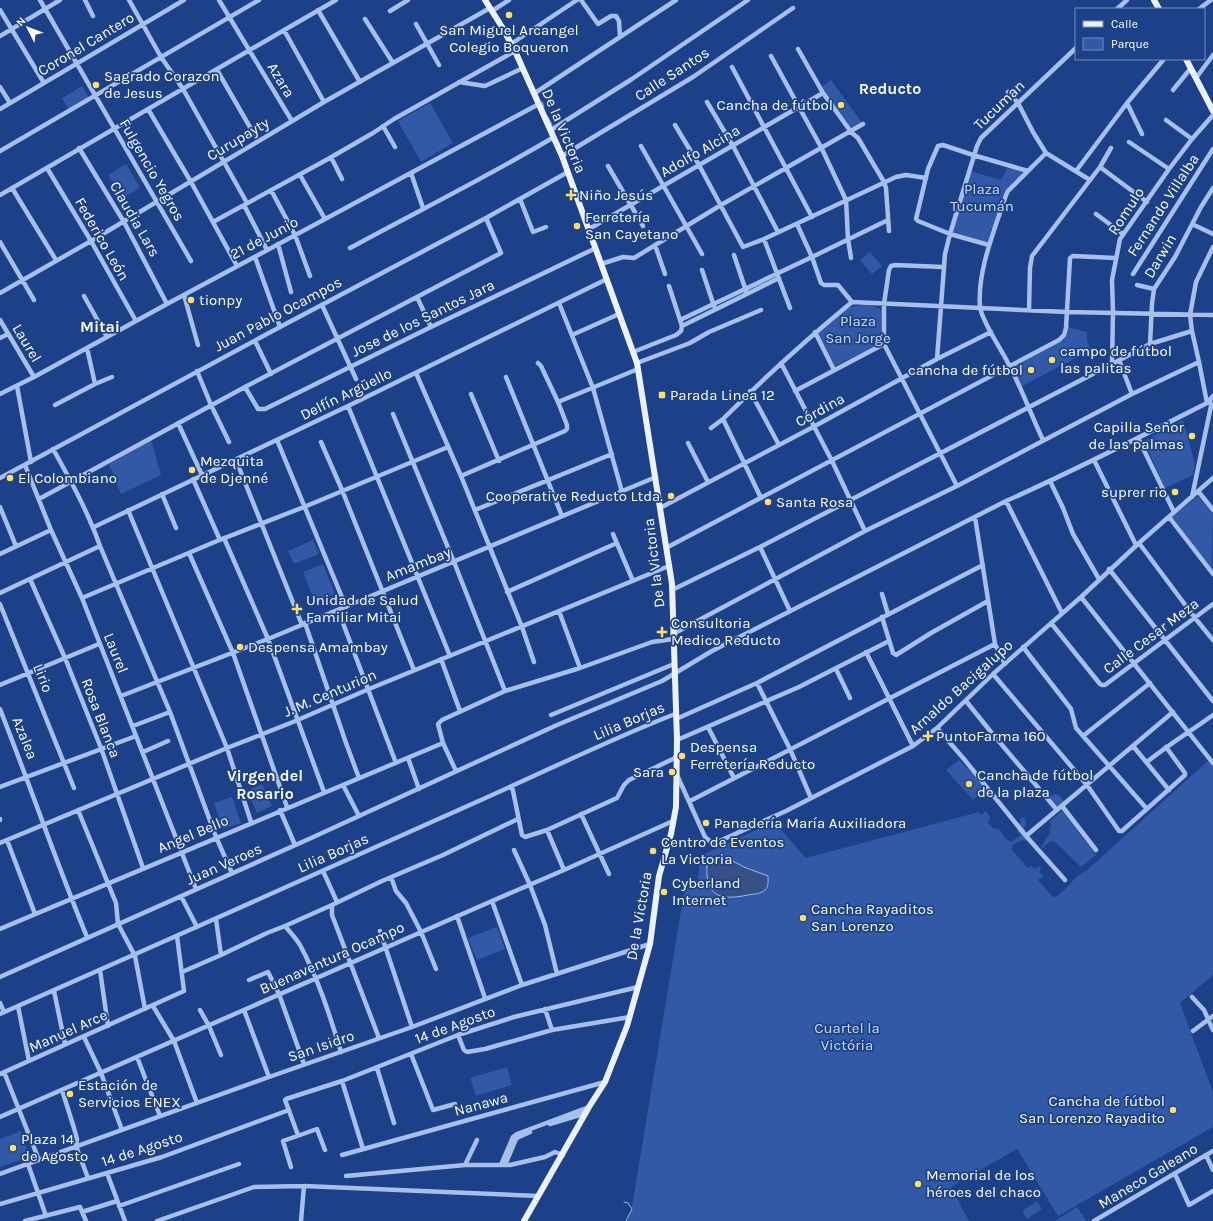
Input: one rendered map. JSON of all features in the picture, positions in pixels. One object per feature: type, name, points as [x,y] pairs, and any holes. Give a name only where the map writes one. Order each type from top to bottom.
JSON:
[{"type":"main road","name":"De la Victoria","points":[[485,0],[511,44],[523,68],[562,156],[638,366],[672,590],[677,775],[679,786],[674,821],[659,876],[650,944],[630,1017],[605,1082],[524,1221]]},
{"type":"main road","points":[[1187,60],[1213,110]]},
{"type":"street","name":"Fulgencio Yegros","points":[[40,0],[190,261]]},
{"type":"street","points":[[0,36],[60,0]]},
{"type":"street","points":[[84,0],[93,16]]},
{"type":"street","points":[[129,0],[161,57],[183,89],[224,162],[246,204],[267,250]]},
{"type":"street","name":"Coronel Cantero","points":[[0,109],[184,0]]},
{"type":"street","points":[[219,0],[229,18]]},
{"type":"street","points":[[0,151],[259,0]]},
{"type":"street","points":[[0,195],[336,0]]},
{"type":"street","points":[[390,11],[408,0]]},
{"type":"street","name":"Curupayty","points":[[0,294],[56,260],[124,222],[324,102],[509,0]]},
{"type":"street","points":[[511,44],[577,0]]},
{"type":"street","points":[[581,0],[598,24],[611,16],[616,16],[619,21],[620,37]]},
{"type":"street","points":[[535,93],[676,0]]},
{"type":"street","points":[[551,130],[632,79],[748,0]]},
{"type":"street","points":[[1118,8],[1127,0]]},
{"type":"street","points":[[1201,8],[1210,0]]},
{"type":"street","name":"Calle Santos","points":[[562,156],[693,77],[793,8]]},
{"type":"street","points":[[0,10],[44,83]]},
{"type":"street","points":[[318,10],[360,82]]},
{"type":"street","name":"Azara","points":[[229,18],[292,121]]},
{"type":"street","points":[[365,19],[393,63]]},
{"type":"street","points":[[416,24],[439,65]]},
{"type":"street","points":[[284,30],[324,102]]},
{"type":"street","points":[[798,49],[823,93],[851,132],[858,138],[884,182],[886,188],[889,231]]},
{"type":"street","name":"Tucuman","points":[[937,359],[943,267],[950,234],[973,155],[981,138],[1075,49]]},
{"type":"street","points":[[213,222],[330,158],[514,51]]},
{"type":"street","points":[[1196,78],[1213,55]]},
{"type":"street","points":[[771,56],[822,149],[846,200],[848,239],[852,258]]},
{"type":"street","points":[[1076,171],[1127,103],[1163,60]]},
{"type":"street","points":[[732,67],[812,217]]},
{"type":"street","points":[[460,82],[486,86],[523,68]]},
{"type":"street","points":[[1173,90],[1191,68]]},
{"type":"street","points":[[217,70],[258,141]]},
{"type":"street","points":[[0,87],[10,103]]},
{"type":"street","points":[[1008,92],[1018,103],[1046,153],[1090,180]]},
{"type":"street","name":"Adolfo Alcina","points":[[589,229],[823,93]]},
{"type":"street","points":[[707,102],[733,146],[778,232]]},
{"type":"street","points":[[1127,103],[1142,134]]},
{"type":"street","name":"21 de Junio","points":[[0,394],[539,104]]},
{"type":"street","points":[[148,109],[191,182],[237,266]]},
{"type":"street","name":"Romulo","points":[[1112,364],[1112,280],[1119,242],[1123,234],[1169,169],[1213,115]]},
{"type":"street","points":[[1166,120],[1192,139]]},
{"type":"street","points":[[601,264],[623,257],[634,258],[721,205],[822,149],[863,124]]},
{"type":"street","points":[[675,125],[699,165],[743,247],[798,224],[884,182],[904,175],[926,178]]},
{"type":"street","points":[[383,126],[395,147]]},
{"type":"street","points":[[350,248],[512,162],[554,137]]},
{"type":"street","points":[[1129,142],[1169,169]]},
{"type":"street","points":[[989,245],[950,234],[916,219],[928,168],[938,146],[943,145],[1028,171]]},
{"type":"street","points":[[641,146],[702,254]]},
{"type":"street","name":"Claudia Lars","points":[[79,148],[124,222],[167,304]]},
{"type":"street","points":[[1029,310],[1030,268],[1032,256],[1100,167],[1111,148]]},
{"type":"street","name":"Fernando Villalba","points":[[1132,274],[1213,149]]},
{"type":"street","points":[[1043,440],[1010,366],[991,332],[980,308],[981,282],[989,245],[1006,195],[1008,191],[1046,153]]},
{"type":"street","points":[[330,158],[342,179]]},
{"type":"street","points":[[608,166],[642,226]]},
{"type":"street","points":[[1100,167],[1146,202]]},
{"type":"street","name":"Federico León","points":[[47,168],[91,241],[136,322]]},
{"type":"street","name":"Juan Pablo Ocampos","points":[[0,478],[486,218],[568,172]]},
{"type":"street","points":[[411,173],[423,208]]},
{"type":"street","points":[[300,175],[325,219]]},
{"type":"street","points":[[12,188],[56,260]]},
{"type":"street","name":"Darwin","points":[[1150,344],[1151,313],[1154,289],[1176,257],[1192,224],[1213,188]]},
{"type":"street","points":[[271,190],[295,235],[310,276]]},
{"type":"street","points":[[520,199],[533,232],[546,227]]},
{"type":"street","points":[[1096,214],[1123,234]]},
{"type":"street","points":[[38,499],[211,405],[501,253],[486,218]]},
{"type":"street","points":[[682,326],[714,307],[888,220]]},
{"type":"street","points":[[798,224],[812,257],[821,284],[839,286],[852,302]]},
{"type":"street","points":[[1192,224],[1213,234]]},
{"type":"street","points":[[764,239],[790,308]]},
{"type":"street","points":[[0,242],[34,300]]},
{"type":"street","points":[[278,244],[291,292]]},
{"type":"street","points":[[655,245],[665,274]]},
{"type":"street","points":[[1192,497],[1211,406],[1192,332],[1190,315],[1196,282],[1213,247]]},
{"type":"street","name":"Jose de los Santos Jara","points":[[245,387],[258,409],[265,409],[596,248]]},
{"type":"street","points":[[734,255],[746,291]]},
{"type":"street","points":[[255,257],[280,327]]},
{"type":"street","points":[[666,548],[1060,340],[1064,334],[1067,312],[1071,257],[1115,258]]},
{"type":"street","points":[[943,267],[891,266],[889,270],[884,304],[884,344],[921,413],[957,486]]},
{"type":"street","points":[[702,270],[714,307]]},
{"type":"street","name":"Delfín Argüello","points":[[94,527],[236,460],[607,280]]},
{"type":"street","points":[[1137,285],[1154,289]]},
{"type":"street","points":[[633,352],[676,335],[681,331],[682,326],[669,286]]},
{"type":"street","points":[[184,295],[198,345]]},
{"type":"street","points":[[84,296],[107,337]]},
{"type":"street","points":[[417,297],[431,327]]},
{"type":"street","points":[[712,428],[815,332],[852,302],[1067,312],[1213,315]]},
{"type":"street","points":[[559,303],[593,388],[622,492]]},
{"type":"street","points":[[322,305],[356,379]]},
{"type":"street","points":[[680,320],[714,307]]},
{"type":"street","points":[[558,402],[593,388],[690,343],[710,332],[761,310]]},
{"type":"street","points":[[572,335],[619,314]]},
{"type":"street","name":"Laurel","points":[[0,320],[34,377]]},
{"type":"street","points":[[815,332],[834,370]]},
{"type":"street","name":"Córdina","points":[[660,508],[779,446],[937,359],[991,332]]},
{"type":"street","points":[[672,590],[760,547],[1150,344],[1192,332]]},
{"type":"street","points":[[0,338],[8,334]]},
{"type":"street","points":[[255,341],[271,374]]},
{"type":"street","points":[[795,391],[884,344]]},
{"type":"street","points":[[87,348],[95,384]]},
{"type":"street","points":[[1119,360],[1132,394]]},
{"type":"street","points":[[456,772],[442,743],[438,724],[442,720],[460,710],[506,691],[580,668],[673,636],[865,531],[957,486],[1132,394],[1199,362]]},
{"type":"street","points":[[462,476],[499,461],[567,429],[567,425],[558,402],[541,366],[538,363]]},
{"type":"street","points":[[781,363],[815,426],[865,531]]},
{"type":"street","points":[[197,372],[229,442]]},
{"type":"street","points":[[416,373],[462,476],[474,510],[522,626],[534,662]]},
{"type":"street","points":[[55,405],[95,384],[112,377]]},
{"type":"street","points":[[506,377],[562,516]]},
{"type":"street","points":[[17,386],[31,462]]},
{"type":"street","points":[[750,391],[779,446]]},
{"type":"street","points":[[471,394],[499,461]]},
{"type":"street","name":"Juan Veroes","points":[[0,976],[295,845],[558,725],[674,675],[712,651],[1006,501],[1138,438],[1210,399]]},
{"type":"street","points":[[348,406],[450,656]]},
{"type":"street","points":[[393,414],[506,691]]},
{"type":"street","points":[[723,419],[761,498]]},
{"type":"street","points":[[178,423],[202,475]]},
{"type":"street","points":[[1138,438],[1174,512]]},
{"type":"street","points":[[277,440],[346,607]]},
{"type":"street","points":[[321,442],[342,490],[414,670]]},
{"type":"street","points":[[688,443],[708,482]]},
{"type":"street","points":[[82,598],[448,447]]},
{"type":"street","points":[[53,449],[72,481],[94,527],[100,546],[170,712],[216,837],[232,873]]},
{"type":"street","points":[[474,510],[612,454]]},
{"type":"street","points":[[236,460],[334,704],[359,778]]},
{"type":"street","points":[[1094,460],[1137,544],[1213,640]]},
{"type":"street","name":"Laurel","points":[[25,465],[51,530],[82,598],[196,889]]},
{"type":"street","name":"Amambay","points":[[121,696],[268,639],[656,477]]},
{"type":"street","name":"Arnaldo Bacigalupo","points":[[679,786],[690,801],[705,837],[711,842],[715,843],[786,811],[913,746],[937,728],[993,674],[1081,597],[1137,544],[1213,478]]},
{"type":"street","points":[[193,479],[268,639],[324,792]]},
{"type":"street","points":[[1050,481],[1064,508],[1076,539],[1099,579]]},
{"type":"street","points":[[1198,491],[1213,510]]},
{"type":"street","points":[[162,494],[176,528]]},
{"type":"street","points":[[1006,501],[1062,614]]},
{"type":"street","points":[[0,506],[16,546]]},
{"type":"street","points":[[128,510],[227,748],[251,822]]},
{"type":"street","points":[[975,517],[995,644],[1005,664]]},
{"type":"street","points":[[1169,517],[1213,573]]},
{"type":"street","points":[[0,554],[51,530]]},
{"type":"street","points":[[613,534],[633,581]]},
{"type":"street","points":[[507,592],[617,543]]},
{"type":"street","points":[[0,593],[100,546]]},
{"type":"street","points":[[760,547],[790,611]]},
{"type":"street","points":[[189,553],[232,653],[287,807]]},
{"type":"street","name":"Lilia Borjas","points":[[2,1013],[135,956],[590,750],[757,683],[983,565]]},
{"type":"street","name":"J. M. Centurion","points":[[0,843],[227,748],[298,720],[414,670],[486,642],[669,566]]},
{"type":"street","points":[[1109,569],[1213,701]]},
{"type":"street","name":"Rosa Blanca","points":[[30,579],[65,658],[101,748],[143,868]]},
{"type":"street","points":[[882,594],[888,614]]},
{"type":"street","points":[[1081,597],[1190,732],[1213,763]]},
{"type":"street","points":[[882,617],[893,653],[899,655],[931,633],[988,601]]},
{"type":"street","name":"Lirio","points":[[0,604],[74,788]]},
{"type":"street","name":"Calle Cesar Meza","points":[[1051,623],[1100,684],[1105,685],[1213,604]]},
{"type":"street","points":[[338,610],[396,763]]},
{"type":"street","points":[[559,612],[580,668]]},
{"type":"street","points":[[677,740],[836,669],[889,641]]},
{"type":"street","points":[[0,685],[99,644]]},
{"type":"street","points":[[690,801],[995,644]]},
{"type":"street","points":[[1023,647],[1071,709],[1076,728],[1108,766],[1147,808]]},
{"type":"street","points":[[866,652],[913,746]]},
{"type":"street","points":[[441,659],[460,710]]},
{"type":"street","points":[[551,715],[674,664]]},
{"type":"street","points":[[836,669],[850,698]]},
{"type":"street","points":[[993,674],[1087,785],[1119,831],[1122,831],[1185,774],[1166,747]]},
{"type":"street","points":[[757,683],[790,749],[811,798]]},
{"type":"street","points":[[1083,736],[1150,684]]},
{"type":"street","points":[[966,701],[1057,810]]},
{"type":"street","name":"Azalea","points":[[0,709],[27,776],[43,824],[87,937]]},
{"type":"street","points":[[133,726],[170,712]]},
{"type":"street","points":[[1026,836],[1173,712]]},
{"type":"street","points":[[1147,762],[1213,715]]},
{"type":"street","points":[[708,726],[734,778]]},
{"type":"street","points":[[937,728],[1026,836],[1065,880]]},
{"type":"street","points":[[0,787],[136,736]]},
{"type":"street","points":[[143,752],[168,741]]},
{"type":"street","name":"Angel Bello","points":[[0,929],[251,822],[442,743]]},
{"type":"street","points":[[1133,746],[1169,790]]},
{"type":"street","points":[[512,786],[522,835],[525,837],[547,830],[617,798],[624,785],[629,780],[677,757]]},
{"type":"street","points":[[408,758],[419,789]]},
{"type":"street","points":[[342,785],[359,816]]},
{"type":"street","points":[[1062,806],[1096,850]]},
{"type":"street","points":[[78,810],[116,903],[118,924],[135,956],[145,1009]]},
{"type":"street","points":[[280,810],[295,845]]},
{"type":"street","points":[[581,814],[609,874]]},
{"type":"street","points":[[177,936],[182,972],[391,877],[443,856],[518,819]]},
{"type":"street","name":"Buenaventura Ocampo","points":[[0,1117],[674,821]]},
{"type":"street","points":[[547,830],[564,870]]},
{"type":"street","points":[[7,840],[35,914]]},
{"type":"street","points":[[514,850],[530,885],[545,925],[557,974]]},
{"type":"street","points":[[323,871],[338,902]]},
{"type":"street","points":[[391,877],[396,891],[406,903],[422,932],[436,970]]},
{"type":"street","points":[[181,896],[197,927]]},
{"type":"street","points":[[492,900],[522,985]]},
{"type":"street","points":[[332,905],[332,915],[379,1038]]},
{"type":"street","points":[[457,916],[485,998]]},
{"type":"street","points":[[216,919],[221,955]]},
{"type":"street","points":[[285,926],[300,946],[315,979],[335,1031],[341,1052]]},
{"type":"street","points":[[380,931],[412,1027]]},
{"type":"street","name":"San Isidro","points":[[0,1174],[304,1064],[412,1027],[485,998],[650,944]]},
{"type":"street","points":[[100,970],[108,1026]]},
{"type":"street","name":"Manuel Arce","points":[[2,1073],[184,991],[182,972]]},
{"type":"street","points":[[249,980],[267,972],[279,994],[304,1064]]},
{"type":"street","name":"14 de Agosto","points":[[0,1204],[162,1157],[289,1110],[286,1099],[378,1068],[458,1035],[514,1017],[638,987]]},
{"type":"street","points":[[54,991],[65,1044]]},
{"type":"street","points":[[1192,997],[1211,1018],[1213,1030]]},
{"type":"street","points":[[0,1003],[2,1013]]},
{"type":"street","points":[[18,1006],[29,1061]]},
{"type":"street","points":[[153,1006],[174,1041],[197,1103]]},
{"type":"street","points":[[545,1009],[552,1030]]},
{"type":"street","points":[[200,1010],[209,1026],[221,1055]]},
{"type":"street","points":[[244,1010],[269,1077]]},
{"type":"street","points":[[458,1035],[464,1050],[467,1052],[485,1049],[552,1030],[630,1017]]},
{"type":"street","points":[[1193,1031],[1211,1018]]},
{"type":"street","points":[[84,1037],[101,1073],[122,1130]]},
{"type":"street","points":[[411,1054],[433,1110],[455,1104]]},
{"type":"street","points":[[137,1057],[160,1116]]},
{"type":"street","points":[[378,1068],[394,1123]]},
{"type":"street","points":[[2,1073],[39,1160]]},
{"type":"street","points":[[342,1081],[363,1149]]},
{"type":"street","name":"Nanawa","points":[[342,1155],[605,1082]]},
{"type":"street","points":[[62,1090],[77,1138],[76,1146],[88,1178]]},
{"type":"street","points":[[289,1110],[298,1135]]},
{"type":"street","points":[[503,1165],[517,1134],[551,1120],[588,1110]]},
{"type":"street","points":[[291,1167],[282,1143],[298,1135],[317,1129],[325,1150]]},
{"type":"street","points":[[465,1165],[477,1140]]},
{"type":"street","name":"Maneco Galeano","points":[[1094,1221],[1213,1151]]},
{"type":"street","points":[[346,1176],[465,1165],[510,1165],[545,1157],[556,1152],[563,1155]]},
{"type":"street","points":[[1206,1155],[1213,1170]]},
{"type":"street","points":[[28,1164],[46,1216]]},
{"type":"street","points":[[82,1212],[118,1204],[239,1164]]},
{"type":"street","points":[[107,1172],[125,1221]]},
{"type":"street","points":[[1174,1174],[1188,1204],[1213,1191]]},
{"type":"street","points":[[159,1221],[254,1187],[304,1186],[539,1196]]},
{"type":"street","points":[[301,1221],[304,1186]]},
{"type":"street","points":[[25,1221],[80,1207],[86,1221]]},
{"type":"green space","name":"Cancha de fútbol","points":[[831,80],[863,124],[851,131],[821,87]]},
{"type":"green space","points":[[82,86],[89,98],[69,110],[62,98]]},
{"type":"green space","points":[[430,103],[453,143],[421,162],[398,121]]},
{"type":"green space","points":[[126,164],[140,188],[122,198],[108,175]]},
{"type":"green space","name":"Plaza Tucumán","points":[[1007,168],[1025,171],[1004,192],[998,209],[1002,211],[1002,216],[992,228],[988,242],[952,232],[970,171],[1001,180]]},
{"type":"green space","points":[[870,252],[882,266],[872,274],[860,260]]},
{"type":"green space","name":"Plaza San Jorge","points":[[870,304],[883,311],[879,345],[835,366],[818,332],[849,307]]},
{"type":"green space","points":[[1067,327],[1087,332],[1087,341],[1091,350],[1020,387],[1011,367],[1061,341]]},
{"type":"green space","points":[[1183,420],[1195,464],[1193,475],[1165,488],[1144,441]]},
{"type":"green space","points":[[151,440],[161,475],[121,494],[109,464]]},
{"type":"green space","points":[[1198,496],[1213,515],[1212,570],[1172,517]]},
{"type":"green space","points":[[313,540],[319,554],[294,564],[288,551]]},
{"type":"green space","points":[[323,564],[335,594],[315,602],[303,572]]},
{"type":"green space","points":[[959,760],[987,789],[973,800],[946,770]]},
{"type":"green space","name":"Cuartel la Victória","points":[[1209,760],[1213,765],[1213,975],[1180,1003],[1213,1092],[1213,1127],[1058,1216],[1017,1149],[951,1187],[969,1221],[628,1221],[628,1215],[631,1212],[685,887],[698,880],[700,856],[774,822],[806,858],[979,812],[981,815],[986,811],[990,817],[988,823],[993,828],[1000,830],[1005,838],[1011,842],[1021,835],[1017,831],[1019,829],[1018,825],[1021,822],[1020,818],[1025,818],[1026,825],[1024,828],[1027,833],[1027,840],[1023,840],[1012,845],[1012,850],[1028,868],[1031,866],[1035,869],[1040,866],[1041,869],[1039,872],[1044,876],[1037,879],[1054,898]]},
{"type":"green space","points":[[262,784],[272,806],[257,813],[247,791]]},
{"type":"green space","points":[[1047,794],[1051,796],[1055,794],[1058,795],[1064,802],[1060,806],[1056,806]]},
{"type":"green space","points":[[232,797],[241,823],[223,829],[214,803]]},
{"type":"green space","points":[[1062,811],[1096,855],[1081,867],[1054,841],[1049,842],[1043,848],[1041,847],[1050,833],[1049,828],[1052,826],[1049,822]]},
{"type":"green space","points":[[497,927],[505,949],[477,960],[468,938]]},
{"type":"green space","points":[[507,1067],[512,1085],[476,1096],[470,1078]]},
{"type":"green space","name":"Plaza 14 de Agosto","points":[[21,1131],[30,1157],[0,1167],[0,1139]]},
{"type":"green space","points":[[1037,1201],[1042,1209],[1027,1219],[1022,1211]]},
{"type":"green space","points":[[1077,1207],[1086,1221],[1055,1221]]},
{"type":"shaded area","points":[[719,858],[727,858],[744,867],[768,876],[767,887],[759,893],[738,897],[729,897],[716,894],[708,883],[707,864]]},
{"type":"waterway","points":[[542,102],[544,107]]},
{"type":"waterway","points":[[548,117],[552,125]]},
{"type":"waterway","points":[[624,1202],[628,1203],[632,1209],[626,1221]]},
{"type":"place","name":"San Miguel Arcangel Colegio Boqueron","points":[[509,15]]},
{"type":"place","name":"Sagrado Corazon de Jesus","points":[[96,85]]},
{"type":"place","name":"Cancha de fútbol","points":[[841,105]]},
{"type":"place","name":"Niño Jesús","points":[[571,195]]},
{"type":"place","name":"Ferretería San Cayetano","points":[[577,226]]},
{"type":"place","name":"tionpy","points":[[191,300]]},
{"type":"place","name":"campo de fútbol las palitas","points":[[1052,360]]},
{"type":"place","name":"cancha de fútbol","points":[[1031,370]]},
{"type":"place","name":"Parada Linea 12","points":[[662,395]]},
{"type":"place","name":"Capilla Señor de las palmas","points":[[1192,436]]},
{"type":"place","name":"Mezquita de Djenné","points":[[192,470]]},
{"type":"place","name":"El Colombiano","points":[[10,478]]},
{"type":"place","name":"suprer rio","points":[[1175,492]]},
{"type":"place","name":"Cooperative Reducto Ltda.","points":[[671,496]]},
{"type":"place","name":"Santa Rosa","points":[[768,502]]},
{"type":"place","name":"Unidad de Salud Familiar Mitai","points":[[297,609]]},
{"type":"place","name":"Consultoria Medico Reducto","points":[[662,632]]},
{"type":"place","name":"Despensa Amambay","points":[[240,647]]},
{"type":"place","name":"PuntoFarma 160","points":[[928,736]]},
{"type":"place","name":"Despensa Ferretería Reducto","points":[[682,756]]},
{"type":"place","name":"Sara","points":[[672,772]]},
{"type":"place","name":"Cancha de fútbol de la plaza","points":[[969,784]]},
{"type":"place","name":"Panadería María Auxiliadora","points":[[706,823]]},
{"type":"place","name":"Centro de Eventos La Victoria","points":[[653,851]]},
{"type":"place","name":"Cyberland Internet","points":[[664,892]]},
{"type":"place","name":"Cancha Rayaditos San Lorenzo","points":[[803,918]]},
{"type":"place","name":"Estación de Servicios ENEX","points":[[70,1094]]},
{"type":"place","name":"Cancha de fútbol San Lorenzo Rayadito","points":[[1173,1110]]},
{"type":"place","name":"Plaza 14 de Agosto","points":[[13,1148]]},
{"type":"place","name":"Memorial de los héroes del chaco","points":[[918,1184]]},
{"type":"district","name":"Reducto","points":[[890,88]]},
{"type":"district","name":"Mitai","points":[[100,326]]},
{"type":"district","name":"Virgen del Rosario","points":[[265,784]]}]
